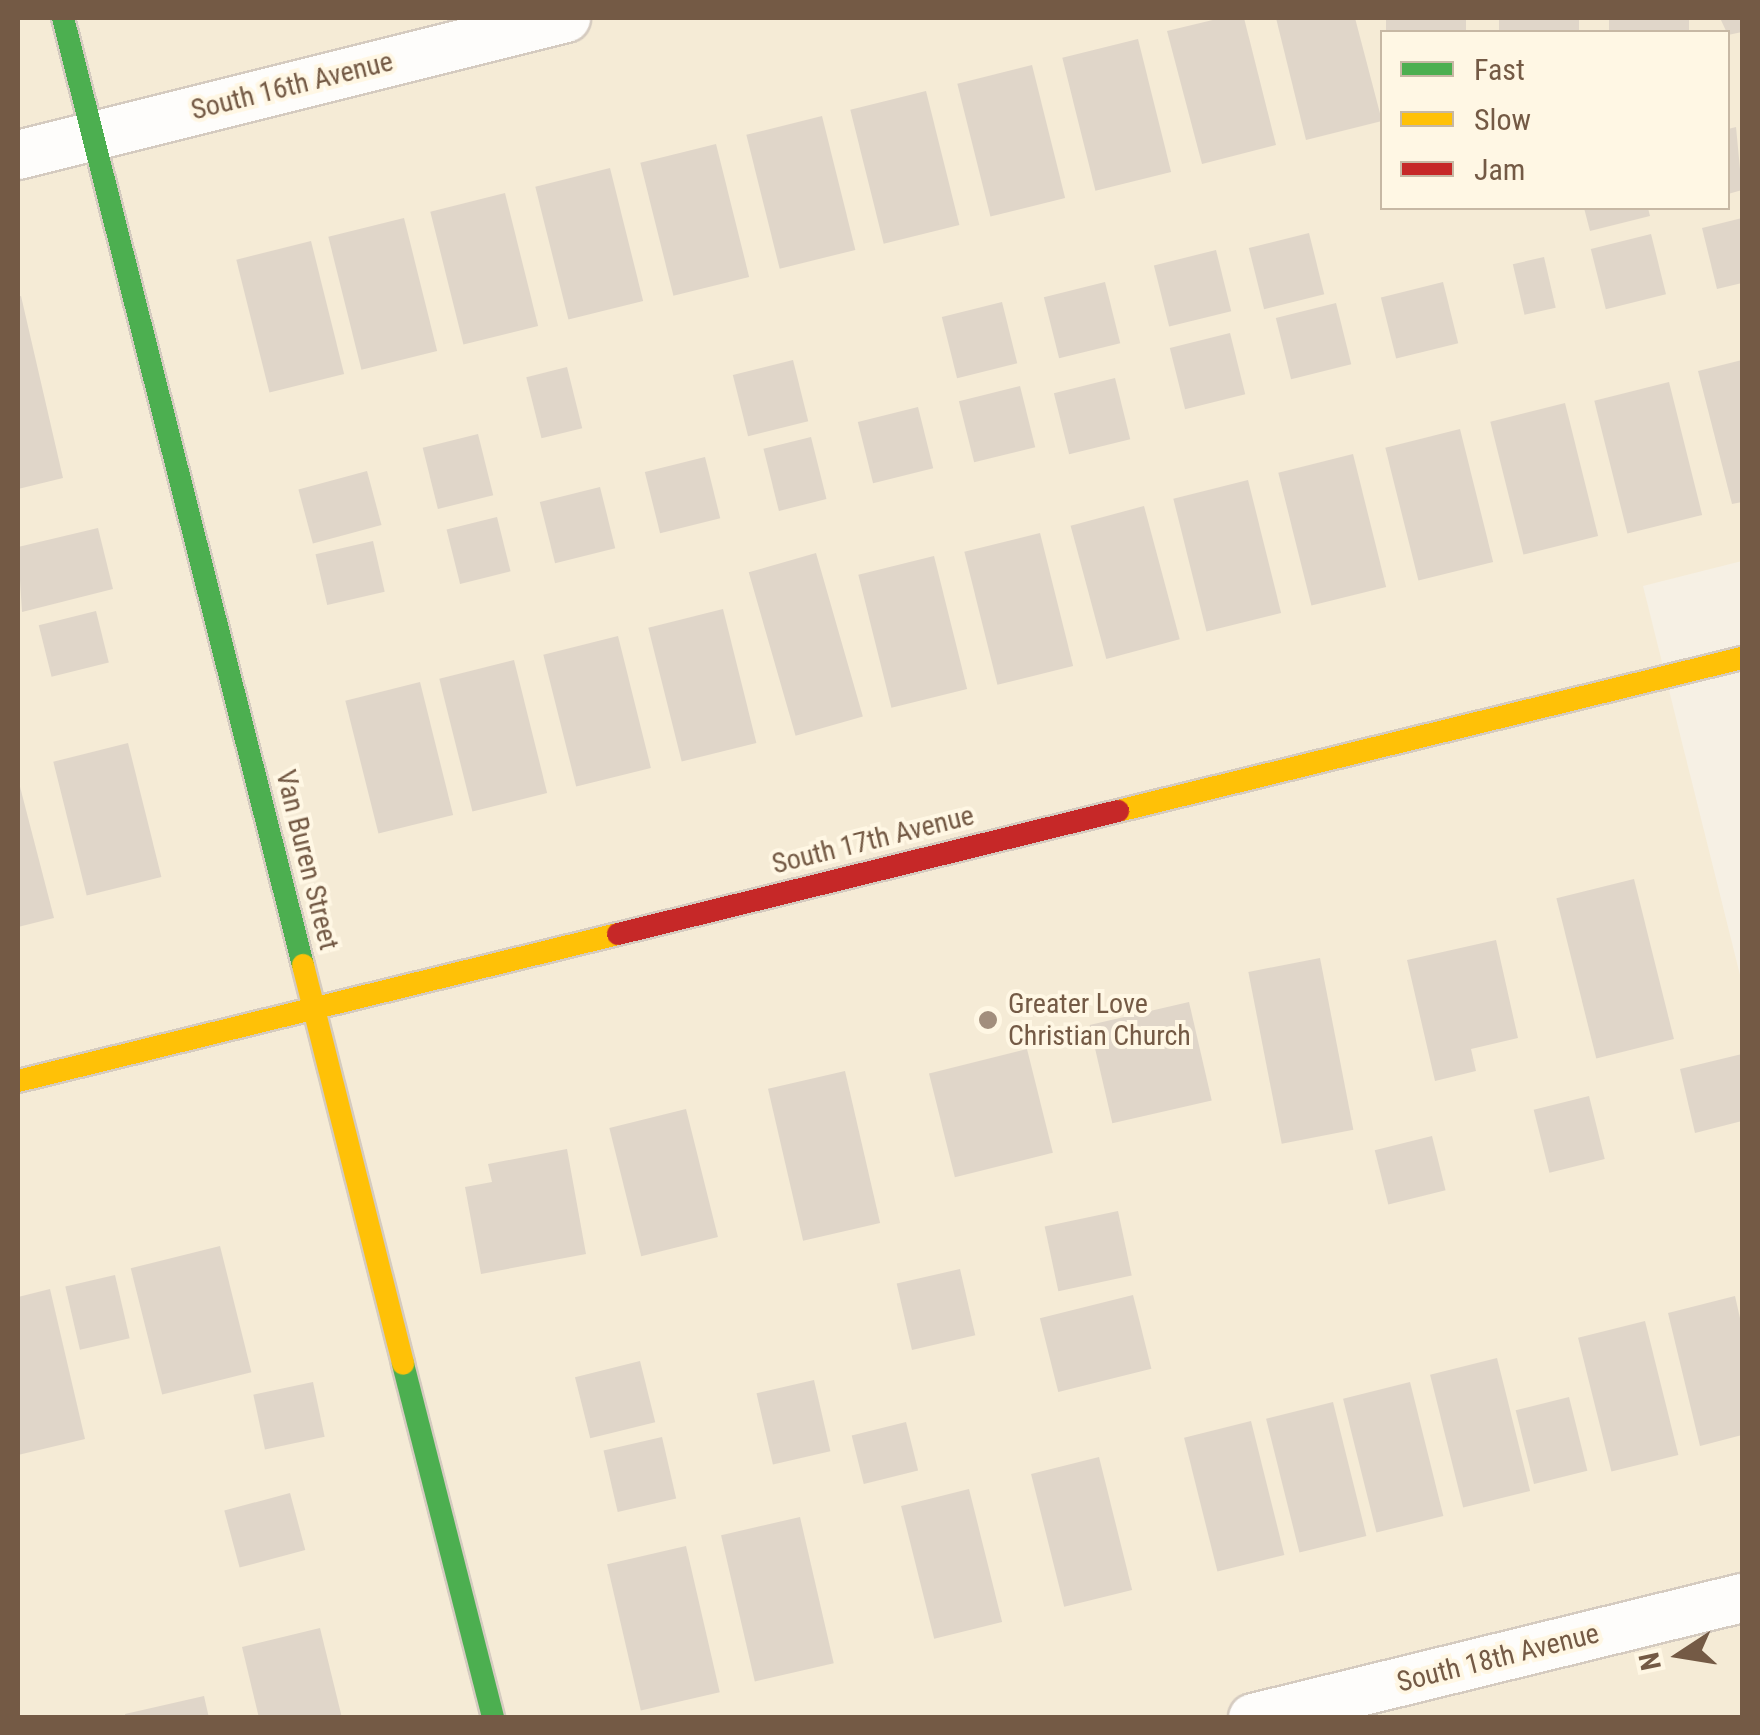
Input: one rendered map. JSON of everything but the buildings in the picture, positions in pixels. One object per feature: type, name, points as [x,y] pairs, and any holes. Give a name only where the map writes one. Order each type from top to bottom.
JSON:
[{"type":"street","name":"Van Buren Street","points":[[63,18],[493,1718]]},
{"type":"street","name":"South 16th Avenue","points":[[18,154],[566,18]]},
{"type":"street","name":"South 17th Avenue","points":[[18,1080],[1742,658]]},
{"type":"street","name":"South 18th Avenue","points":[[1254,1718],[1742,1598]]},
{"type":"shaded area","points":[[18,18],[1742,18],[1742,561],[1643,586],[1742,983],[1742,1717],[18,1717]]},
{"type":"traffic: fast","points":[[63,18],[303,965]]},
{"type":"traffic: fast","points":[[403,1364],[493,1718]]},
{"type":"traffic: slow","points":[[1118,811],[1742,658]]},
{"type":"traffic: slow","points":[[18,1081],[618,934]]},
{"type":"traffic: slow","points":[[303,965],[403,1364]]},
{"type":"traffic: jam","points":[[618,934],[1118,811]]},
{"type":"place","name":"Greater Love Christian Church","points":[[988,1020]]}]
